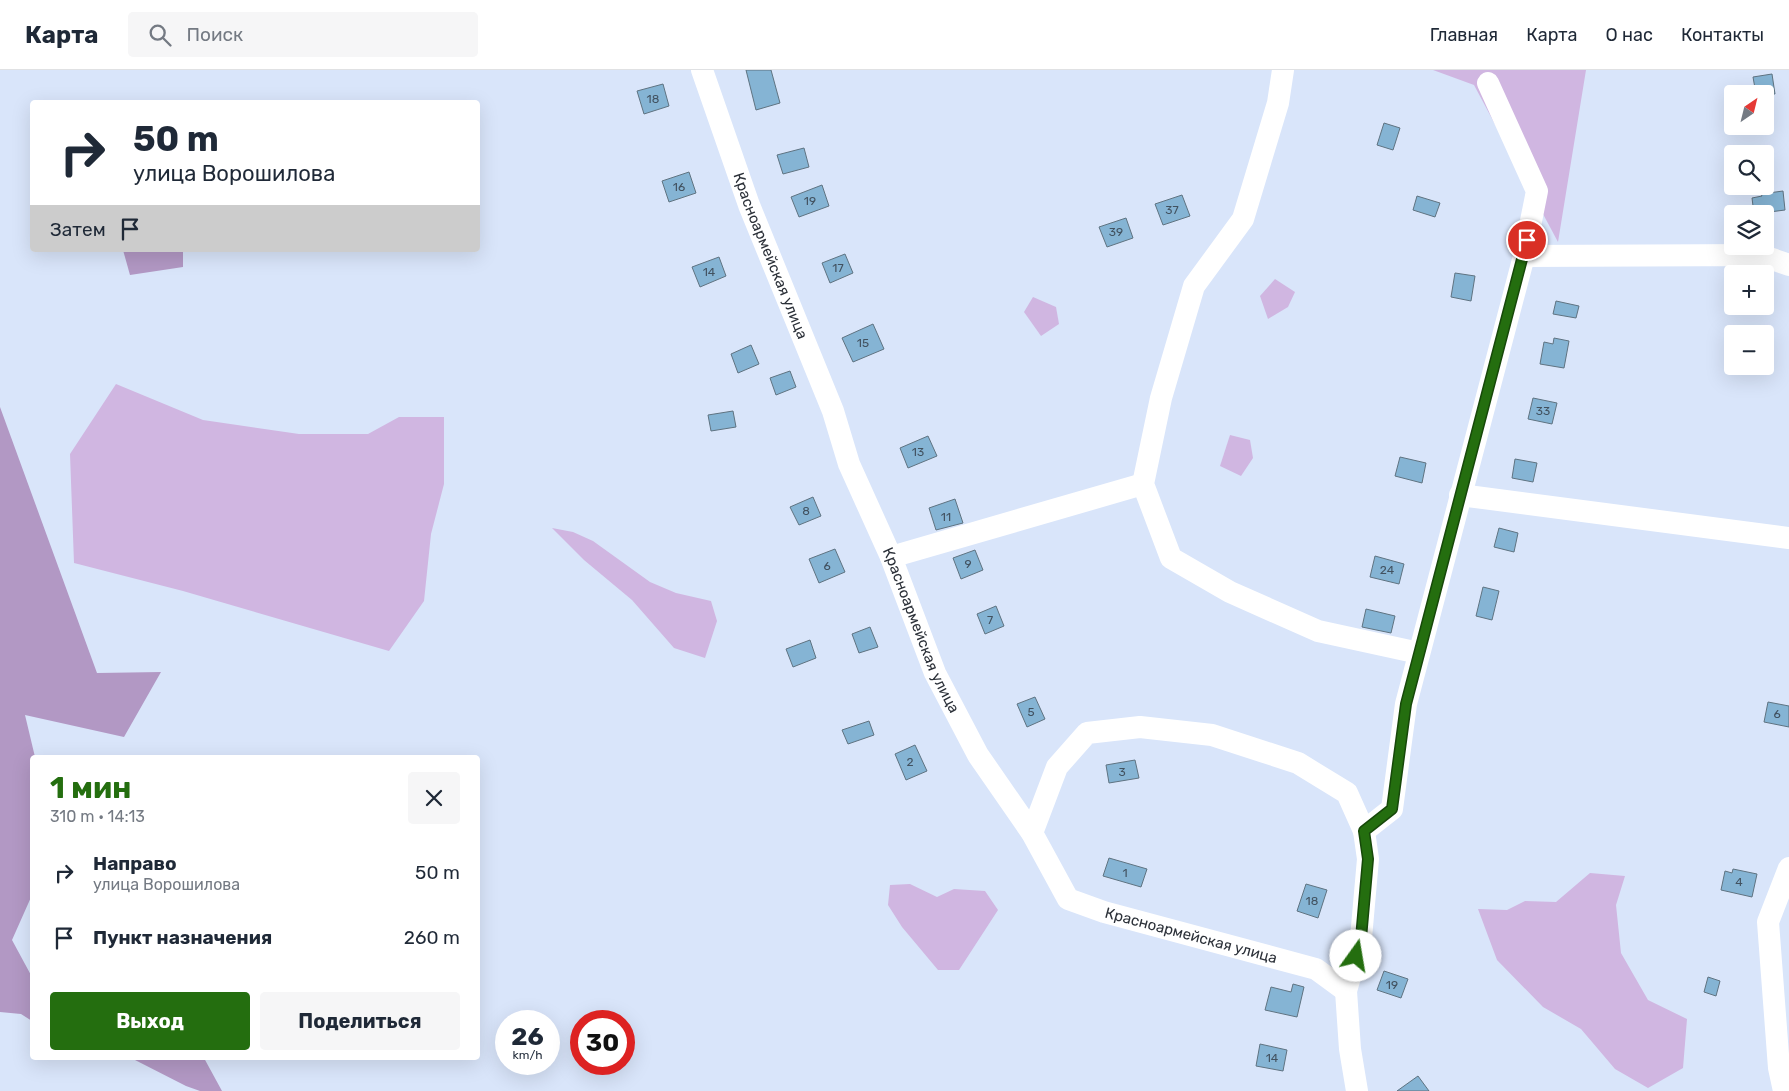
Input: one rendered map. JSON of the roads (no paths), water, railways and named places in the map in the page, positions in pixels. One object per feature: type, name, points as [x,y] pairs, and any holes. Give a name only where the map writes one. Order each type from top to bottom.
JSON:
[{"type":"street","name":"Красноармейская улица","points":[[702,70],[749,205],[833,411],[849,464],[891,557],[935,673],[978,755],[1032,833],[1068,899],[1104,912],[1316,969],[1346,991]]},
{"type":"street","points":[[1283,70],[1278,103],[1243,219],[1194,286],[1161,398],[1143,484],[1171,558],[1230,592],[1318,631],[1419,653]]},
{"type":"street","points":[[1364,831],[1392,809],[1406,704],[1524,256],[1537,190],[1488,83]]},
{"type":"street","points":[[1524,256],[1761,255],[1789,265]]},
{"type":"street","points":[[891,557],[1143,484]]},
{"type":"street","points":[[1460,495],[1789,538]]},
{"type":"street","points":[[1032,833],[1057,767],[1087,733],[1140,727],[1212,735],[1298,763],[1347,793],[1364,831],[1368,859],[1361,938],[1346,991],[1350,1049],[1358,1091]]},
{"type":"street","points":[[1784,1091],[1780,1068],[1768,922],[1789,868]]}]
